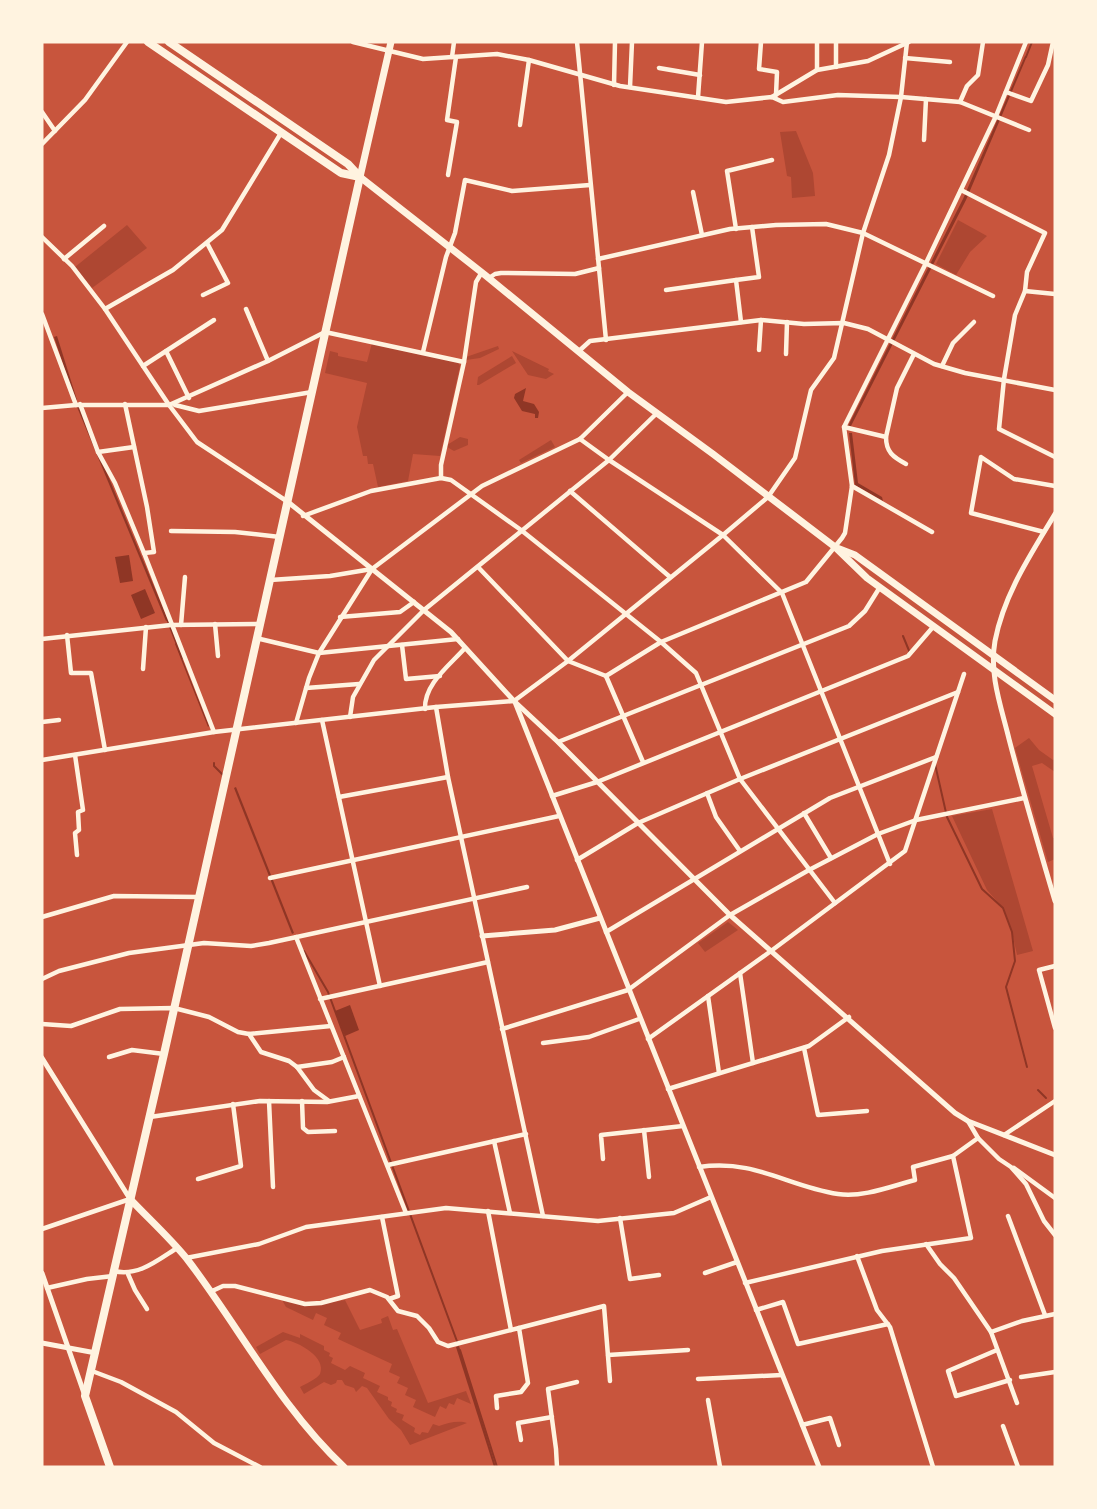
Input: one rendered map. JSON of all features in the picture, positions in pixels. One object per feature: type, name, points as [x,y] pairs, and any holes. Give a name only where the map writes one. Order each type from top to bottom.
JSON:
[{"type":"highway","points":[[148,42],[341,173],[360,177]]},
{"type":"highway","points":[[169,42],[348,164],[360,177]]},
{"type":"highway","points":[[110,1467],[85,1396],[150,1118],[360,177]]},
{"type":"main road","points":[[391,42],[360,177],[482,272],[656,414],[713,454],[835,547],[853,566],[933,627],[1055,714]]},
{"type":"main road","points":[[835,547],[855,555],[1055,700]]},
{"type":"main road","points":[[130,1199],[186,1258],[287,1405],[344,1467]]},
{"type":"street","points":[[42,144],[85,100],[127,42]]},
{"type":"street","points":[[353,42],[423,59],[497,54],[529,60],[614,85],[726,102],[774,96],[817,70],[868,61],[908,42]]},
{"type":"street","points":[[448,175],[457,122],[447,120],[454,42]]},
{"type":"street","points":[[577,42],[606,339]]},
{"type":"street","points":[[614,85],[615,42]]},
{"type":"street","points":[[630,87],[632,42]]},
{"type":"street","points":[[698,98],[702,42]]},
{"type":"street","points":[[761,42],[759,69],[777,72],[774,96]]},
{"type":"street","points":[[817,42],[817,70]]},
{"type":"street","points":[[836,42],[836,67]]},
{"type":"street","points":[[42,760],[214,732],[436,707],[514,701],[568,661],[624,613],[723,535],[768,497],[795,458],[811,390],[834,358],[863,233],[890,155],[908,42]]},
{"type":"street","points":[[960,102],[967,86],[978,75],[983,42]]},
{"type":"street","points":[[606,676],[661,642],[807,582],[845,533],[852,486],[844,427],[996,116],[1026,42]]},
{"type":"street","points":[[1006,92],[1031,101],[1048,65],[1053,42]]},
{"type":"street","points":[[905,58],[950,62]]},
{"type":"street","points":[[520,125],[529,60]]},
{"type":"street","points":[[659,68],[700,75]]},
{"type":"street","points":[[774,96],[783,102],[838,95],[960,102],[1029,130]]},
{"type":"street","points":[[924,140],[926,99]]},
{"type":"street","points":[[42,112],[55,131]]},
{"type":"street","points":[[105,309],[173,270],[222,230],[281,132]]},
{"type":"street","points":[[736,229],[727,171],[772,160]]},
{"type":"street","points":[[423,352],[465,180],[513,191],[590,185]]},
{"type":"street","points":[[961,190],[1045,233],[1027,272],[1025,291],[1015,315],[1004,380],[999,429],[1055,457]]},
{"type":"street","points":[[693,192],[702,235]]},
{"type":"street","points":[[598,259],[736,229],[826,224],[863,233],[993,296]]},
{"type":"street","points":[[64,259],[104,226]]},
{"type":"street","points":[[666,290],[759,277],[752,227]]},
{"type":"street","points":[[42,237],[64,259],[105,309],[197,442],[288,502],[458,639],[514,701],[558,742],[730,915],[849,1017],[955,1113],[968,1121],[1055,1155]]},
{"type":"street","points":[[204,295],[228,283],[207,243]]},
{"type":"street","points":[[489,278],[501,273],[575,274],[599,268]]},
{"type":"street","points":[[441,478],[441,465],[464,362],[476,282],[482,272]]},
{"type":"street","points":[[736,280],[741,322]]},
{"type":"street","points":[[1025,291],[1055,294]]},
{"type":"street","points":[[246,309],[268,361]]},
{"type":"street","points":[[42,314],[98,452],[115,483],[144,553],[214,732]]},
{"type":"street","points":[[143,366],[214,320]]},
{"type":"street","points":[[579,351],[590,341],[741,322],[761,320],[804,324],[843,323],[868,329],[942,366],[1055,390]]},
{"type":"street","points":[[759,350],[761,320]]},
{"type":"street","points":[[786,354],[787,322]]},
{"type":"street","points":[[942,366],[953,343],[974,322]]},
{"type":"street","points":[[170,405],[268,361],[325,332],[464,362]]},
{"type":"street","points":[[166,351],[189,398]]},
{"type":"street","points":[[906,464],[892,456],[886,447],[886,437],[897,388],[914,354]]},
{"type":"street","points":[[42,408],[78,405],[180,405],[199,411],[312,392]]},
{"type":"street","points":[[296,723],[319,653],[372,569],[498,477],[580,439],[628,392]]},
{"type":"street","points":[[125,404],[154,552],[144,553]]},
{"type":"street","points":[[350,717],[353,697],[374,660],[424,610],[609,460],[656,414]]},
{"type":"street","points":[[844,427],[886,437]]},
{"type":"street","points":[[580,439],[723,535],[782,593],[890,864]]},
{"type":"street","points":[[98,452],[134,447]]},
{"type":"street","points":[[1044,532],[971,513],[981,457],[1014,479],[1055,486]]},
{"type":"street","points":[[303,516],[371,491],[441,478],[451,480],[521,530],[696,672],[740,779],[835,903]]},
{"type":"street","points":[[852,486],[932,532]]},
{"type":"street","points":[[570,491],[670,577]]},
{"type":"street","points":[[1055,514],[1012,589],[997,632],[993,656],[997,692],[1024,798],[1055,901]]},
{"type":"street","points":[[171,531],[235,532],[280,537]]},
{"type":"street","points":[[478,567],[568,661],[606,676],[643,762]]},
{"type":"street","points":[[270,580],[330,576],[372,569]]},
{"type":"street","points":[[181,625],[185,578]]},
{"type":"street","points":[[558,742],[849,626],[865,611],[880,587]]},
{"type":"street","points":[[340,617],[400,612],[414,602]]},
{"type":"street","points":[[215,624],[218,656]]},
{"type":"street","points":[[42,639],[171,625],[259,624]]},
{"type":"street","points":[[143,669],[146,627]]},
{"type":"street","points":[[552,796],[597,782],[908,656],[933,627]]},
{"type":"street","points":[[67,635],[70,674],[92,673],[105,750]]},
{"type":"street","points":[[256,638],[319,653],[458,639]]},
{"type":"street","points":[[402,645],[405,679],[440,676]]},
{"type":"street","points":[[424,709],[426,694],[465,648]]},
{"type":"street","points":[[648,1039],[905,851],[964,674]]},
{"type":"street","points":[[306,688],[359,684]]},
{"type":"street","points":[[577,860],[638,823],[706,793],[958,692]]},
{"type":"street","points":[[514,701],[819,1467]]},
{"type":"street","points":[[436,707],[448,777],[543,1216]]},
{"type":"street","points":[[42,722],[59,720]]},
{"type":"street","points":[[322,720],[380,986]]},
{"type":"street","points":[[75,754],[84,810],[78,812],[80,830],[75,833],[77,855]]},
{"type":"street","points":[[606,932],[830,798],[937,757]]},
{"type":"street","points":[[339,797],[448,777]]},
{"type":"street","points":[[706,793],[716,817],[740,851]]},
{"type":"street","points":[[502,1029],[628,990],[730,915],[878,834],[916,820],[1024,798]]},
{"type":"street","points":[[804,813],[831,858]]},
{"type":"street","points":[[270,878],[559,816]]},
{"type":"street","points":[[42,979],[59,971],[119,955],[222,943],[251,946],[526,888]]},
{"type":"street","points":[[42,917],[114,896],[198,897]]},
{"type":"street","points":[[482,936],[555,930],[600,918]]},
{"type":"street","points":[[296,937],[406,1213]]},
{"type":"street","points":[[320,999],[488,962]]},
{"type":"street","points":[[1055,966],[1040,970],[1055,1028]]},
{"type":"street","points":[[740,973],[753,1063]]},
{"type":"street","points":[[708,996],[719,1073]]},
{"type":"street","points":[[42,1024],[71,1026],[120,1009],[174,1008],[209,1017],[238,1032],[249,1034],[331,1026]]},
{"type":"street","points":[[668,1089],[809,1046],[849,1017]]},
{"type":"street","points":[[543,1043],[589,1037],[639,1018]]},
{"type":"street","points":[[249,1034],[261,1052],[289,1061],[297,1067],[314,1089],[329,1101]]},
{"type":"street","points":[[804,1047],[818,1115],[867,1111]]},
{"type":"street","points":[[109,1056],[132,1050],[164,1054]]},
{"type":"street","points":[[297,1067],[332,1062],[344,1057]]},
{"type":"street","points":[[42,1058],[130,1199],[42,1229]]},
{"type":"street","points":[[150,1118],[233,1104],[269,1101],[329,1101],[359,1096]]},
{"type":"street","points":[[269,1101],[273,1187]]},
{"type":"street","points":[[302,1101],[303,1128],[308,1132],[335,1131]]},
{"type":"street","points":[[1004,1135],[1055,1101]]},
{"type":"street","points":[[198,1179],[241,1166],[233,1104]]},
{"type":"street","points":[[968,1121],[978,1138],[999,1160],[1024,1174],[1055,1198]]},
{"type":"street","points":[[603,1159],[601,1135],[683,1126]]},
{"type":"street","points":[[644,1130],[649,1177]]},
{"type":"street","points":[[388,1164],[526,1134]]},
{"type":"street","points":[[699,1167],[720,1164],[751,1168],[840,1194],[868,1191],[915,1180],[913,1167],[953,1156],[978,1138]]},
{"type":"street","points":[[494,1141],[510,1213]]},
{"type":"street","points":[[745,1283],[857,1256],[971,1238],[953,1156]]},
{"type":"street","points":[[1011,1167],[1026,1184],[1044,1221],[1055,1235]]},
{"type":"street","points":[[186,1258],[259,1244],[306,1227],[446,1208],[598,1221],[674,1213],[711,1197]]},
{"type":"street","points":[[488,1211],[511,1330]]},
{"type":"street","points":[[1008,1216],[1045,1315]]},
{"type":"street","points":[[382,1217],[399,1296],[388,1299]]},
{"type":"street","points":[[620,1218],[630,1279],[660,1275]]},
{"type":"street","points":[[926,1244],[935,1259],[954,1278],[991,1332],[1017,1403]]},
{"type":"street","points":[[48,1288],[114,1273],[128,1274],[141,1270],[177,1248]]},
{"type":"street","points":[[857,1256],[877,1310],[888,1324],[933,1467]]},
{"type":"street","points":[[705,1273],[737,1262]]},
{"type":"street","points":[[42,1273],[85,1396]]},
{"type":"street","points":[[128,1274],[147,1309]]},
{"type":"street","points":[[210,1292],[223,1286],[235,1286],[305,1304],[321,1303],[370,1290],[388,1299],[398,1311],[417,1316],[438,1342],[448,1346],[604,1306],[610,1381]]},
{"type":"street","points":[[756,1310],[783,1302],[798,1344],[888,1324]]},
{"type":"street","points":[[991,1332],[1003,1326],[1055,1314]]},
{"type":"street","points":[[497,1408],[495,1396],[521,1392],[528,1383],[519,1328]]},
{"type":"street","points":[[42,1343],[96,1353]]},
{"type":"street","points":[[608,1355],[688,1350]]},
{"type":"street","points":[[997,1350],[948,1371],[956,1396],[1010,1380]]},
{"type":"street","points":[[92,1371],[121,1382],[176,1412],[214,1443],[260,1467]]},
{"type":"street","points":[[1021,1377],[1055,1372]]},
{"type":"street","points":[[698,1379],[782,1376]]},
{"type":"street","points":[[556,1467],[548,1389],[577,1382]]},
{"type":"street","points":[[708,1400],[720,1467]]},
{"type":"street","points":[[521,1440],[518,1423],[552,1417]]},
{"type":"street","points":[[802,1425],[830,1418],[839,1445]]},
{"type":"street","points":[[1003,1426],[1018,1467]]},
{"type":"shaded area","points":[[1025,56],[1027,56],[966,200],[851,426],[848,426],[963,199]]},
{"type":"shaded area","points":[[796,131],[813,173],[815,196],[792,198],[791,177],[787,176],[780,132]]},
{"type":"shaded area","points":[[958,220],[987,236],[970,252],[956,275],[936,264]]},
{"type":"shaded area","points":[[127,225],[147,248],[92,288],[75,267]]},
{"type":"shaded area","points":[[57,336],[77,400],[75,400],[54,337]]},
{"type":"shaded area","points":[[372,343],[458,362],[460,366],[440,456],[413,454],[408,481],[378,487],[373,464],[368,464],[367,456],[363,456],[357,427],[367,383],[325,373],[330,351],[338,353],[338,356],[367,362]]},
{"type":"shaded area","points":[[498,346],[499,349],[480,358],[466,360],[466,357]]},
{"type":"shaded area","points":[[512,351],[549,369],[548,371],[554,374],[546,379],[528,375]]},
{"type":"shaded area","points":[[512,356],[516,363],[477,385],[478,377]]},
{"type":"shaded area","points":[[526,388],[523,401],[534,404],[539,412],[538,418],[535,418],[535,414],[522,411],[514,398],[515,394]]},
{"type":"shaded area","points":[[79,406],[168,620],[166,621],[77,407]]},
{"type":"shaded area","points":[[849,433],[852,433],[858,483],[882,497],[883,501],[855,485]]},
{"type":"shaded area","points":[[460,437],[468,439],[468,445],[454,451],[447,447],[447,445]]},
{"type":"shaded area","points":[[551,440],[555,447],[521,463],[519,460]]},
{"type":"shaded area","points":[[129,555],[133,581],[120,583],[115,557]]},
{"type":"shaded area","points":[[145,589],[155,613],[141,619],[131,595]]},
{"type":"shaded area","points":[[175,644],[209,726],[208,727]]},
{"type":"shaded area","points":[[1029,738],[1039,750],[1053,760],[1055,759],[1055,772],[1042,763],[1032,766],[1053,838],[1055,838],[1055,859],[1048,862],[1015,748]]},
{"type":"shaded area","points":[[236,787],[294,933],[292,934],[234,788]]},
{"type":"shaded area","points":[[992,809],[1033,951],[1017,955],[1003,908],[987,890],[952,816]]},
{"type":"shaded area","points":[[728,922],[738,930],[705,952],[698,943]]},
{"type":"shaded area","points":[[350,1005],[359,1030],[345,1036],[335,1011]]},
{"type":"shaded area","points":[[282,1300],[314,1303],[345,1300],[360,1330],[382,1323],[381,1319],[388,1316],[393,1330],[397,1329],[428,1403],[466,1391],[471,1404],[457,1398],[454,1405],[449,1403],[446,1409],[440,1406],[435,1417],[413,1407],[416,1400],[405,1395],[408,1388],[397,1383],[400,1377],[389,1372],[392,1364],[338,1339],[341,1333],[324,1325],[327,1318],[316,1313],[313,1320],[286,1307]]},
{"type":"shaded area","points":[[283,1332],[300,1338],[300,1334],[324,1346],[324,1350],[333,1358],[331,1363],[345,1370],[350,1366],[365,1373],[363,1378],[380,1386],[377,1392],[388,1397],[388,1400],[392,1402],[391,1406],[397,1409],[396,1412],[404,1415],[402,1420],[415,1428],[414,1432],[420,1435],[422,1432],[428,1433],[433,1424],[439,1426],[457,1422],[467,1423],[410,1445],[401,1430],[389,1419],[367,1388],[362,1386],[356,1392],[354,1388],[345,1385],[342,1380],[337,1380],[331,1385],[324,1382],[304,1394],[300,1387],[314,1380],[320,1374],[321,1368],[310,1351],[286,1340],[260,1354],[256,1347]]},
{"type":"shaded area","points":[[459,1346],[496,1467],[494,1467],[456,1347]]},
{"type":"waterway","points":[[1026,57],[1032,42]]},
{"type":"waterway","points":[[167,619],[182,658]]},
{"type":"waterway","points":[[903,636],[910,653]]},
{"type":"waterway","points":[[214,763],[214,766],[225,777]]},
{"type":"waterway","points":[[935,764],[947,817],[982,889],[1003,908],[1012,932],[1015,961],[1006,987],[1027,1067]]},
{"type":"waterway","points":[[304,951],[328,992],[458,1344]]},
{"type":"waterway","points":[[1038,1090],[1046,1098]]},
{"type":"waterway","points":[[460,1350],[497,1467]]}]
